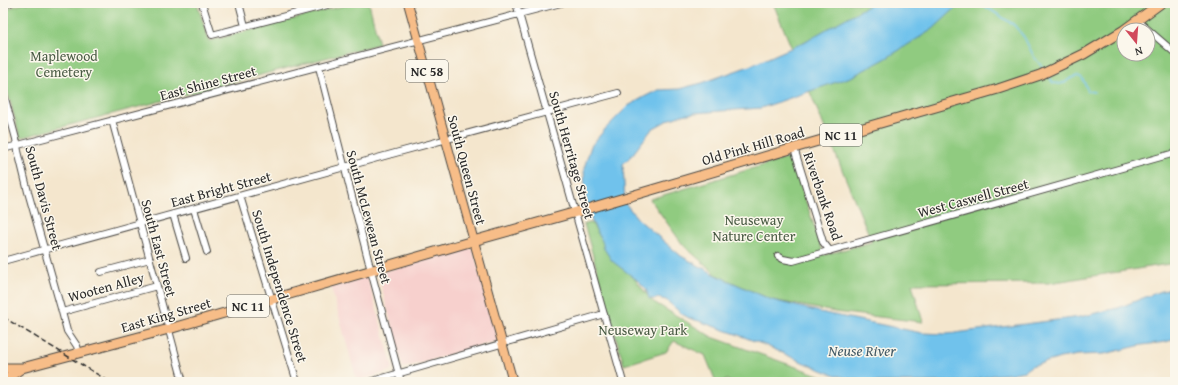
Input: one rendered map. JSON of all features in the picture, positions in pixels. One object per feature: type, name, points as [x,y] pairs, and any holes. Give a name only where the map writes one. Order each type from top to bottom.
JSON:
[{"type":"highway","name":"Old Pink Hill Road","points":[[1138,21],[1161,3]]},
{"type":"highway","name":"Old Pink Hill Road","points":[[474,241],[998,89],[1040,75],[1084,54],[1116,35]]},
{"type":"highway","name":"East King Street","points":[[3,368],[22,368],[169,329],[474,241]]},
{"type":"highway","name":"NC 11","points":[[3,382],[6,378],[22,368]]},
{"type":"main road","name":"South Queen Street","points":[[408,3],[502,343]]},
{"type":"main road","name":"NC 58","points":[[502,343],[513,382]]},
{"type":"street","points":[[3,5],[10,3]]},
{"type":"street","points":[[202,3],[212,35],[325,4],[335,3]]},
{"type":"street","points":[[239,3],[245,26]]},
{"type":"street","name":"South Herritage Street","points":[[516,3],[547,112],[578,212],[623,382]]},
{"type":"street","name":"East Shine Street","points":[[3,149],[560,3]]},
{"type":"street","points":[[1138,21],[1175,53]]},
{"type":"street","name":"South McLewean Street","points":[[319,66],[401,382]]},
{"type":"street","name":"South Davis Street","points":[[3,91],[16,139],[19,158],[67,331],[77,346],[79,353]]},
{"type":"street","name":"East Bright Street","points":[[3,261],[618,93]]},
{"type":"street","name":"South East Street","points":[[112,120],[183,382]]},
{"type":"street","name":"Riverbank Road","points":[[794,148],[823,242],[830,251]]},
{"type":"street","name":"West Caswell Street","points":[[778,256],[783,259],[793,261],[1175,153]]},
{"type":"street","name":"South Independence Street","points":[[240,196],[297,382]]},
{"type":"street","points":[[194,209],[206,252]]},
{"type":"street","points":[[173,214],[186,258]]},
{"type":"street","points":[[101,272],[150,259]]},
{"type":"street","name":"Wooten Alley","points":[[62,312],[157,286]]},
{"type":"street","points":[[369,382],[604,314]]},
{"type":"shaded area","points":[[468,247],[473,249],[498,339],[497,341],[403,368],[378,274]]},
{"type":"shaded area","points":[[367,277],[368,279],[393,368],[390,371],[357,381],[331,287]]},
{"type":"green space","name":"Maplewood Cemetery","points":[[25,3],[197,3],[209,41],[354,3],[369,3],[379,44],[20,138],[3,74],[3,10]]},
{"type":"green space","name":"Neuseway Nature Center","points":[[773,3],[1175,3],[1175,263],[1049,283],[912,284],[923,322],[835,312],[772,300],[718,276],[683,245],[650,199],[791,157],[824,255],[872,242]]},
{"type":"green space","name":"Neuseway Park","points":[[591,223],[652,301],[712,337],[827,378],[846,382],[729,382],[728,380],[716,382],[705,355],[674,341],[666,352],[624,365],[584,224]]},
{"type":"water","name":"Neuse River","points":[[873,3],[961,3],[933,29],[885,59],[851,77],[761,108],[682,115],[668,120],[652,129],[623,164],[625,203],[638,219],[681,256],[718,276],[772,300],[824,313],[922,333],[947,334],[1080,317],[1118,308],[1158,292],[1175,288],[1175,339],[1104,354],[1078,355],[1060,358],[1031,366],[1024,371],[995,375],[963,382],[871,382],[847,378],[830,373],[767,346],[689,318],[666,300],[658,298],[649,299],[646,289],[637,280],[612,261],[603,247],[603,243],[592,222],[585,196],[584,168],[591,146],[606,128],[628,106],[658,90],[679,89],[702,83],[752,65],[800,44]]},
{"type":"waterway","points":[[980,3],[1014,25],[1024,37],[1034,57],[1044,69]]},
{"type":"waterway","points":[[1048,75],[1053,83],[1060,84],[1079,76],[1082,78],[1088,91],[1094,92]]},
{"type":"railway","points":[[3,317],[110,382]]}]
